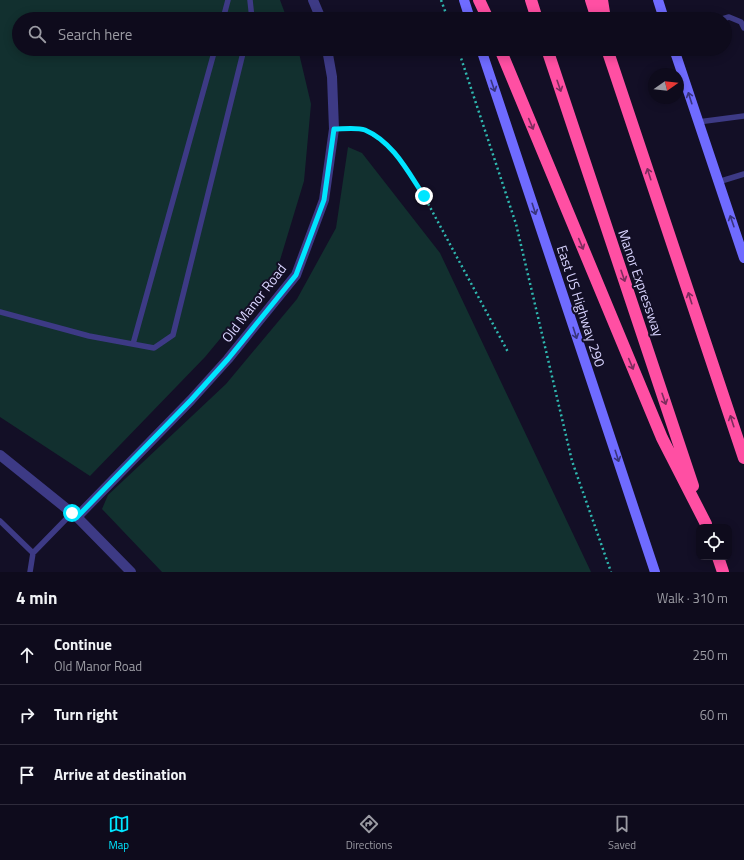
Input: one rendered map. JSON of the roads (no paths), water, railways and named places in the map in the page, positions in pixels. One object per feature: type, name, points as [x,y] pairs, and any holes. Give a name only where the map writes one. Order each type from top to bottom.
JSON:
[{"type":"highway","points":[[479,0],[485,12]]},
{"type":"highway","points":[[530,0],[534,12]]},
{"type":"highway","points":[[591,0],[595,12]]},
{"type":"highway","points":[[602,0],[604,12]]},
{"type":"highway","points":[[503,56],[662,438],[706,524]]},
{"type":"highway","name":"Manor Expressway","points":[[549,56],[706,524]]},
{"type":"highway","points":[[610,56],[744,458]]},
{"type":"highway","points":[[719,560],[723,572]]},
{"type":"main road","points":[[464,0],[468,12]]},
{"type":"main road","points":[[658,0],[662,12]]},
{"type":"main road","name":"East US Highway 290","points":[[482,56],[655,572]]},
{"type":"main road","points":[[676,56],[744,258]]},
{"type":"street","points":[[313,0],[318,12]]},
{"type":"street","name":"Old Manor Road","points":[[75,515],[223,365],[296,275],[324,200],[334,129],[332,77],[328,56]]},
{"type":"street","points":[[0,455],[75,515],[131,572]]},
{"type":"lane","points":[[225,12],[228,0]]},
{"type":"lane","points":[[250,0],[251,12]]},
{"type":"lane","points":[[732,18],[741,22],[744,28]]},
{"type":"lane","points":[[134,344],[213,56]]},
{"type":"lane","points":[[0,312],[89,336],[154,348],[173,335],[242,56]]},
{"type":"lane","points":[[698,122],[744,116]]},
{"type":"lane","points":[[718,182],[744,174]]},
{"type":"lane","points":[[30,572],[33,554],[75,515]]},
{"type":"lane","points":[[0,522],[33,554]]}]
